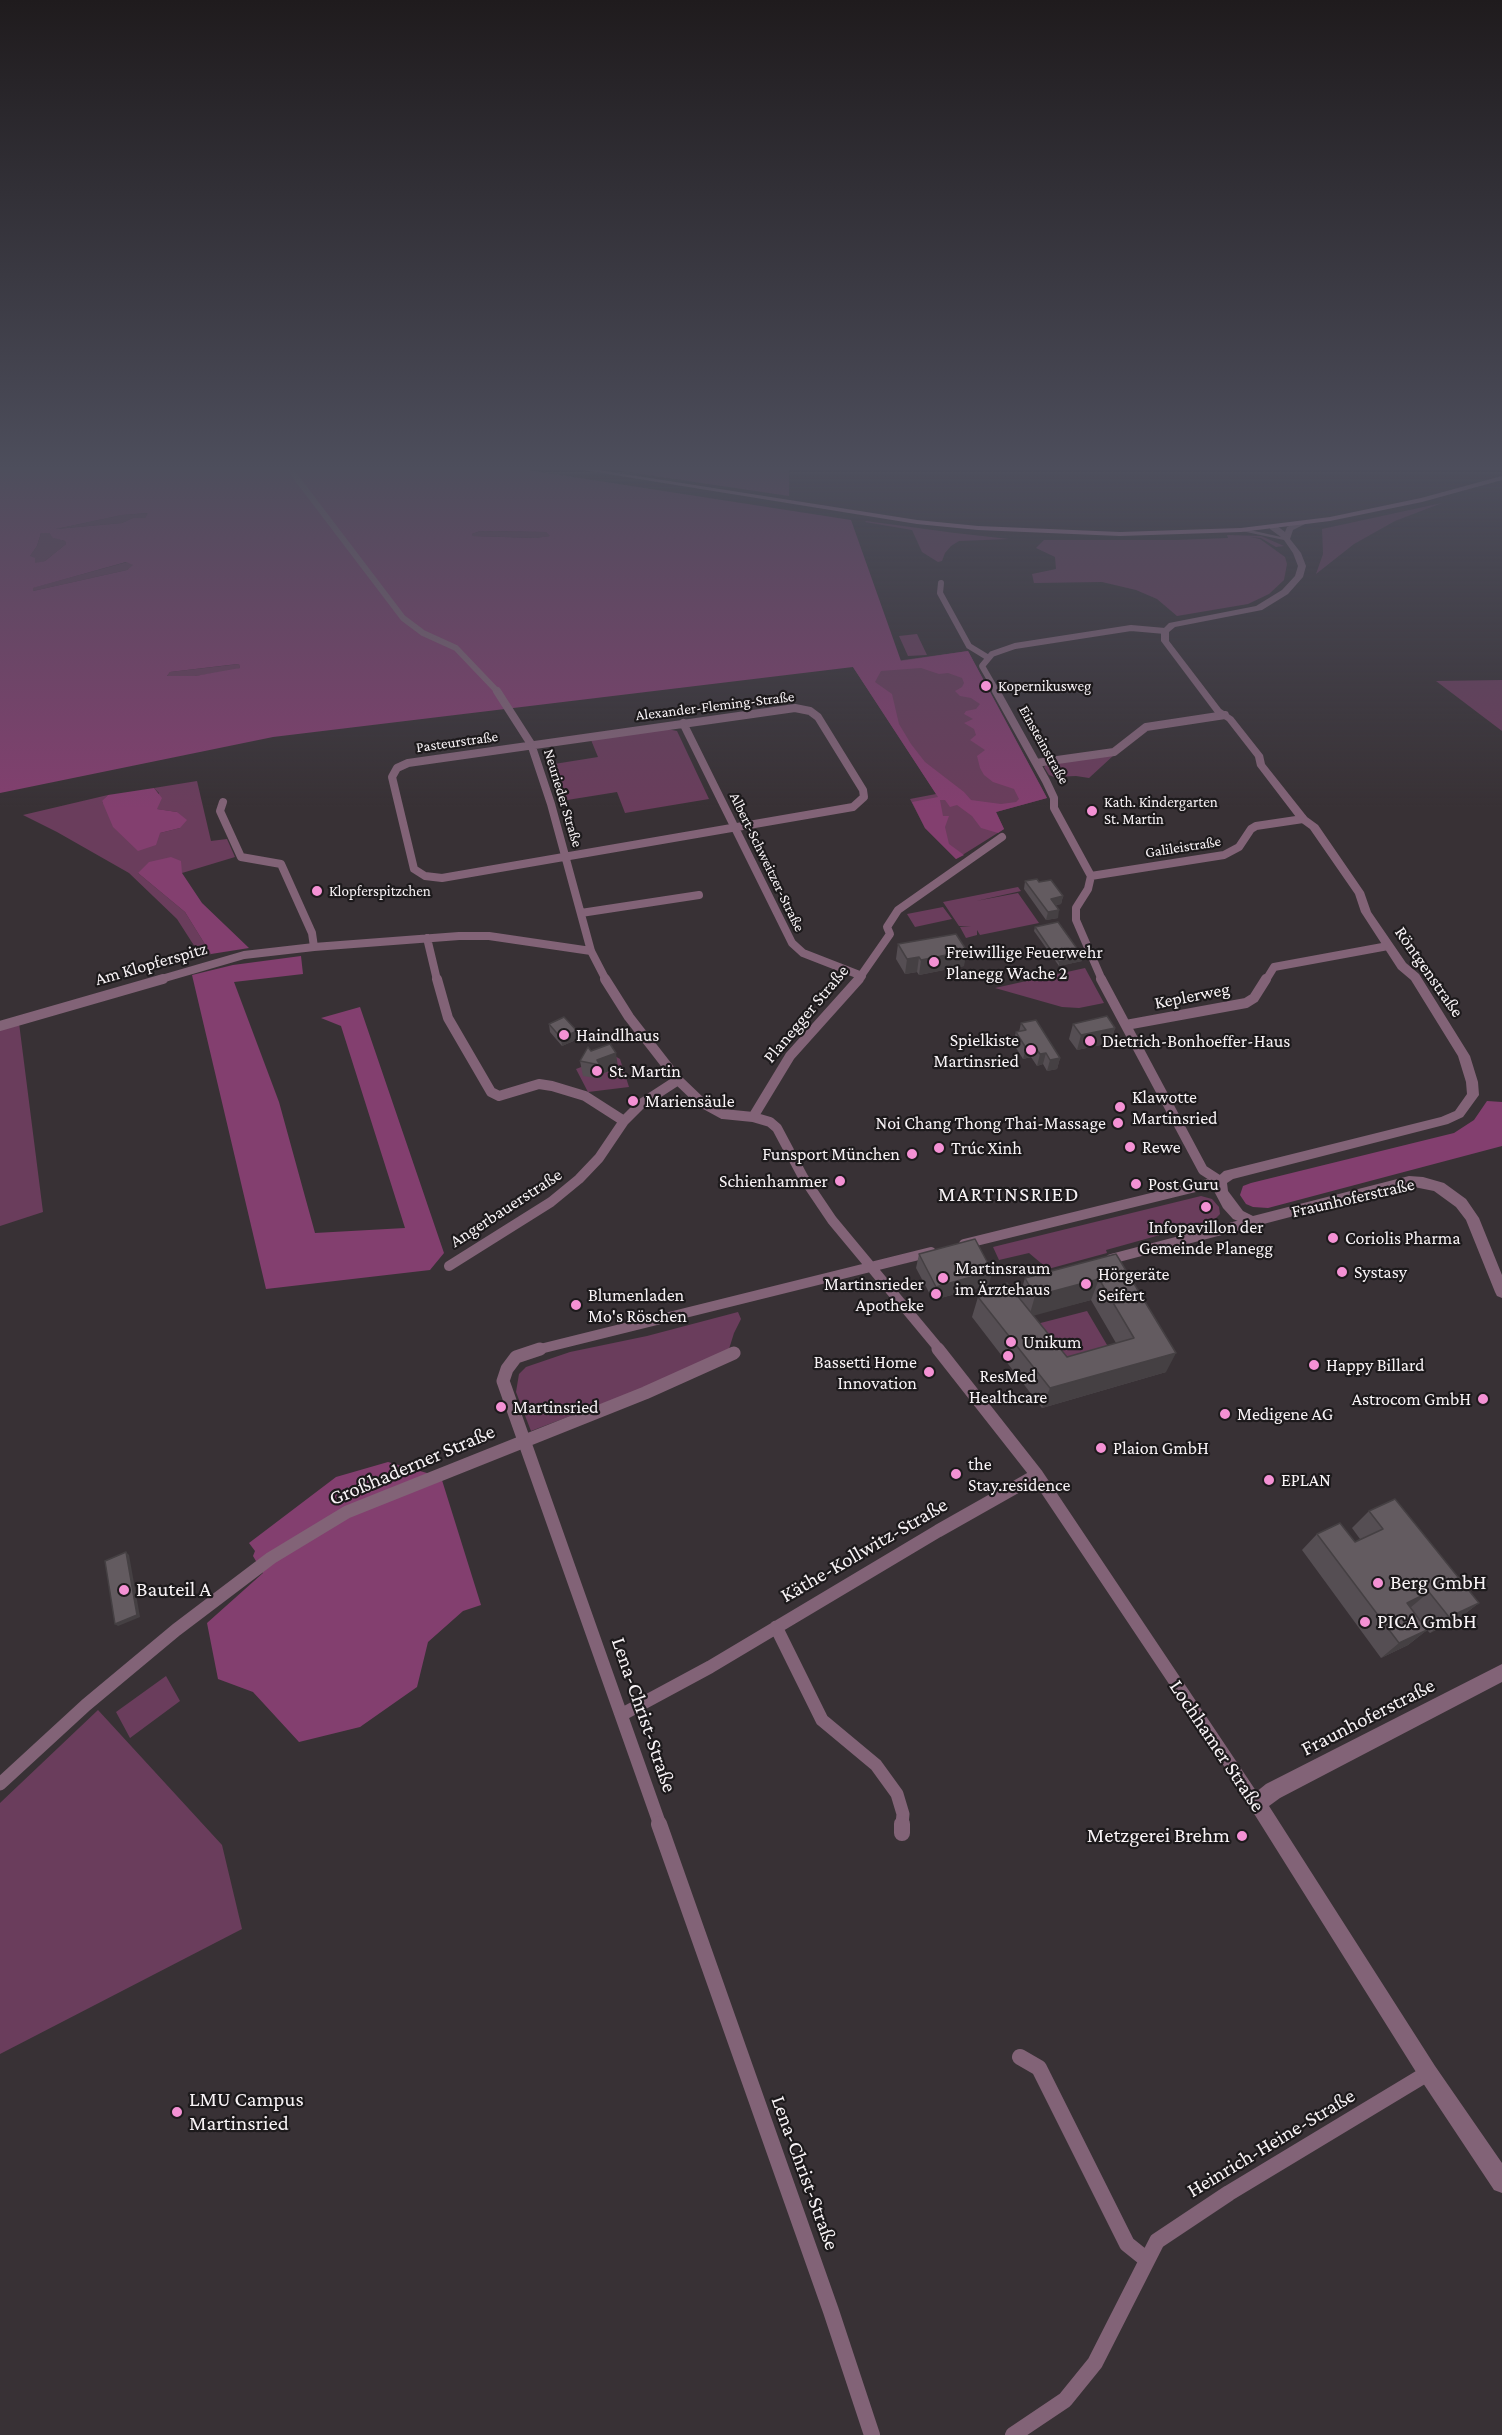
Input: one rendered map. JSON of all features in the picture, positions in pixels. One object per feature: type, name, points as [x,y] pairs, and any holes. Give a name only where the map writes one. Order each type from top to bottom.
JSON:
[{"type":"street","name":"Neurieder Straße","points":[[375,582],[403,618],[423,633],[456,648],[469,659],[495,687],[531,744],[566,857],[591,951],[629,1017],[678,1080],[701,1102],[715,1111],[753,1117]]},
{"type":"street","points":[[940,583],[940,593],[969,646],[987,657],[1015,646],[1131,628],[1165,631],[1180,622],[1249,611],[1268,603],[1295,582]]},
{"type":"street","name":"Röntgenstraße","points":[[871,1267],[1220,1181],[1229,1175],[1444,1121],[1459,1114],[1473,1095],[1472,1082],[1464,1056],[1415,977],[1402,966],[1388,946],[1366,912],[1363,899],[1314,827],[1303,819],[1260,764],[1260,757],[1225,715],[1218,711],[1171,650],[1165,641],[1165,631]]},
{"type":"street","name":"Einsteinstraße","points":[[987,657],[983,663],[983,669],[1036,763],[1054,798],[1054,808],[1091,876]]},
{"type":"street","name":"Alexander-Fleming-Straße","points":[[531,744],[783,708],[810,711],[818,717],[865,793],[861,800],[852,807],[735,828]]},
{"type":"street","points":[[1036,763],[1114,752],[1146,727],[1225,715]]},
{"type":"street","name":"Albert-Schweitzer-Straße","points":[[683,723],[792,943],[803,953],[862,976]]},
{"type":"street","name":"Pasteurstraße","points":[[531,744],[424,760],[397,768],[392,777],[414,869],[425,876],[441,879],[566,857]]},
{"type":"street","points":[[223,802],[220,811],[238,853],[247,859],[281,864],[312,933],[314,947]]},
{"type":"street","name":"Galileistraße","points":[[1091,876],[1224,855],[1239,847],[1251,829],[1256,826],[1303,819]]},
{"type":"street","points":[[566,857],[735,828]]},
{"type":"street","name":"Planegger Straße","points":[[753,1117],[790,1056],[862,976],[890,934],[887,927],[898,910],[1002,837]]},
{"type":"street","points":[[1091,876],[1088,889],[1076,908],[1076,920],[1093,964],[1203,1170],[1220,1181],[1221,1191],[1228,1204],[1238,1215],[1252,1222]]},
{"type":"street","points":[[581,913],[699,895]]},
{"type":"street","name":"Am Klopferspitz","points":[[0,1026],[210,964],[244,956],[314,947],[428,938],[489,936],[591,951]]},
{"type":"street","points":[[428,938],[427,943],[448,1018],[491,1092],[499,1096],[509,1095],[539,1084],[585,1096],[624,1121]]},
{"type":"street","name":"Keplerweg","points":[[1126,1025],[1246,1003],[1254,998],[1274,967],[1388,946]]},
{"type":"street","name":"Angerbauerstraße","points":[[448,1266],[524,1221],[579,1179],[612,1141],[624,1121],[641,1104],[678,1080]]},
{"type":"street","points":[[753,1117],[770,1122],[777,1128],[815,1196],[871,1267]]},
{"type":"street","name":"Fraunhoferstraße","points":[[1111,1259],[1409,1181],[1423,1182],[1450,1194],[1461,1203],[1472,1218],[1502,1292]]},
{"type":"street","name":"Lochhamer Straße","points":[[871,1267],[982,1401],[1037,1475],[1257,1804],[1428,2073],[1502,2182]]},
{"type":"street","name":"Lena-Christ-Straße","points":[[871,1267],[544,1347],[516,1358],[507,1369],[503,1381],[736,2048],[831,2311],[872,2435]]},
{"type":"street","name":"Großhaderner Straße","points":[[0,1784],[131,1666],[271,1558],[347,1512],[657,1388],[734,1353]]},
{"type":"street","name":"Käthe-Kollwitz-Straße","points":[[621,1715],[710,1667],[1037,1475]]},
{"type":"street","name":"Käthe-Kollwitz-Straße","points":[[776,1627],[822,1720],[876,1765],[897,1794],[903,1814],[902,1833]]},
{"type":"street","name":"Fraunhoferstraße","points":[[1257,1804],[1273,1791],[1502,1673]]},
{"type":"street","points":[[1020,2057],[1040,2068],[1128,2244],[1147,2260]]},
{"type":"street","name":"Heinrich-Heine-Straße","points":[[1013,2435],[1065,2400],[1095,2363],[1157,2241],[1229,2193],[1428,2073]]},
{"type":"shaded area","points":[[0,582],[56,582],[33,588],[33,591],[75,582],[873,582],[901,661],[968,651],[1047,798],[996,812],[1004,829],[998,833],[981,828],[972,816],[957,805],[950,807],[945,800],[940,800],[943,816],[949,816],[945,827],[949,844],[964,855],[956,859],[925,828],[912,802],[938,797],[853,667],[273,737],[0,793]],"holes":[[[239,664],[240,668],[195,676],[167,676],[170,672]],[[921,668],[962,678],[964,683],[962,687],[955,691],[960,696],[971,698],[980,704],[976,709],[966,711],[964,714],[973,719],[964,723],[974,729],[976,735],[970,740],[985,750],[977,756],[980,768],[984,775],[993,782],[1014,789],[1019,799],[1016,802],[1001,804],[971,800],[925,762],[899,724],[892,694],[875,682],[881,671]]]},
{"type":"shaded area","points":[[55,582],[75,582],[33,591],[32,588]]},
{"type":"shaded area","points":[[1034,582],[1282,582],[1269,594],[1248,604],[1177,616],[1157,599],[1136,590],[1102,582]]},
{"type":"shaded area","points":[[917,634],[927,655],[908,656],[899,636]]},
{"type":"shaded area","points":[[968,651],[1047,798],[996,812],[1004,829],[956,859],[925,828],[910,799],[936,794],[853,667]]},
{"type":"shaded area","points":[[239,664],[240,668],[231,671],[195,676],[167,676],[170,672]]},
{"type":"shaded area","points":[[1502,680],[1502,731],[1436,681]]},
{"type":"shaded area","points":[[667,729],[677,731],[709,799],[625,813],[617,792],[561,801],[548,765],[598,757],[591,740]]},
{"type":"shaded area","points":[[1114,755],[1089,778],[1054,777],[1049,775],[1044,767],[1047,764]]},
{"type":"shaded area","points":[[197,781],[211,841],[227,839],[235,857],[182,873],[138,873],[185,912],[211,954],[202,958],[177,919],[129,873],[23,815],[108,795],[102,802],[160,833],[180,828],[177,812],[156,809],[159,793],[154,788]]},
{"type":"shaded area","points":[[154,788],[162,798],[157,809],[177,812],[187,820],[180,828],[160,833],[156,845],[138,851],[113,827],[102,801],[108,795]]},
{"type":"shaded area","points":[[171,857],[181,861],[182,873],[202,903],[249,948],[211,954],[185,912],[138,873],[149,862]]},
{"type":"shaded area","points":[[1018,887],[1021,891],[976,901],[1018,893],[1039,923],[980,935],[977,930],[977,935],[966,938],[960,927],[971,927],[959,926],[943,902]]},
{"type":"shaded area","points":[[943,907],[952,919],[915,927],[907,914]]},
{"type":"shaded area","points":[[301,956],[303,974],[234,982],[279,1102],[315,1233],[405,1228],[341,1026],[321,1018],[360,1007],[444,1253],[430,1270],[266,1289],[192,975],[233,965]]},
{"type":"shaded area","points":[[1085,968],[1104,1003],[1079,1008],[1062,1007],[995,988]]},
{"type":"shaded area","points":[[19,1023],[43,1212],[0,1226],[0,1030]]},
{"type":"shaded area","points":[[613,1055],[620,1059],[629,1087],[588,1092],[576,1069]]},
{"type":"shaded area","points":[[1487,1101],[1502,1102],[1502,1146],[1268,1208],[1246,1204],[1240,1195],[1243,1186],[1251,1183],[1454,1133],[1474,1120]]},
{"type":"shaded area","points":[[1201,1196],[1212,1199],[1219,1207],[1220,1214],[1214,1220],[1106,1250],[1107,1253],[1048,1269],[1029,1253],[999,1260],[993,1247]]},
{"type":"shaded area","points":[[1087,1311],[1110,1350],[1060,1364],[1029,1326]]},
{"type":"shaded area","points":[[738,1312],[741,1319],[729,1349],[654,1384],[531,1431],[516,1392],[519,1374],[526,1367],[570,1352],[647,1336]]},
{"type":"shaded area","points":[[388,1462],[441,1477],[481,1605],[463,1611],[428,1642],[417,1687],[360,1727],[299,1742],[253,1692],[218,1679],[207,1623],[263,1573],[253,1556],[255,1551],[249,1543],[336,1477]]},
{"type":"shaded area","points":[[166,1676],[180,1701],[130,1738],[116,1712]]},
{"type":"shaded area","points":[[98,1710],[222,1845],[242,1929],[0,2054],[0,1803]]},
{"type":"building","points":[[1037,879],[1039,882],[1051,880],[1063,896],[1051,899],[1059,910],[1048,912],[1025,881]]},
{"type":"building","points":[[1058,922],[1083,957],[1059,962],[1035,927]]},
{"type":"building","points":[[956,934],[967,951],[921,960],[919,957],[907,959],[898,944]]},
{"type":"building","points":[[1107,1016],[1115,1028],[1081,1035],[1073,1024]]},
{"type":"building","points":[[564,1017],[577,1031],[561,1038],[549,1024]]},
{"type":"building","points":[[1036,1020],[1060,1058],[1050,1060],[1046,1053],[1040,1054],[1034,1046],[1026,1048],[1016,1032],[1026,1030],[1021,1023]]},
{"type":"building","points":[[610,1044],[616,1053],[597,1060],[600,1065],[580,1061],[588,1047],[591,1051]]},
{"type":"building","points":[[975,1239],[992,1271],[936,1287],[919,1254]]},
{"type":"building","points":[[1116,1254],[1176,1353],[1050,1388],[978,1297],[1007,1283],[1067,1357],[1134,1338],[1099,1279],[1035,1296],[1025,1278]]},
{"type":"building","points":[[1395,1499],[1479,1603],[1449,1617],[1429,1592],[1407,1603],[1427,1630],[1399,1643],[1317,1534],[1340,1523],[1355,1542],[1383,1529],[1369,1511]]},
{"type":"building","name":"Bauteil A","points":[[126,1552],[137,1615],[115,1624],[105,1561]]},
{"type":"place","name":"Kopernikusweg","points":[[986,686]]},
{"type":"place","name":"Kath. Kindergarten St. Martin","points":[[1092,811]]},
{"type":"place","name":"Klopferspitzchen","points":[[317,891]]},
{"type":"place","name":"Freiwillige Feuerwehr Planegg Wache 2","points":[[934,962]]},
{"type":"place","name":"Haindlhaus","points":[[564,1035]]},
{"type":"place","name":"Dietrich-Bonhoeffer-Haus","points":[[1090,1041]]},
{"type":"place","name":"Spielkiste Martinsried","points":[[1031,1050]]},
{"type":"place","name":"St. Martin","points":[[597,1071]]},
{"type":"place","name":"Mariensäule","points":[[633,1101]]},
{"type":"place","name":"Klawotte Martinsried","points":[[1120,1107]]},
{"type":"place","name":"Noi Chang Thong Thai-Massage","points":[[1118,1123]]},
{"type":"place","name":"Rewe","points":[[1130,1147]]},
{"type":"place","name":"Trúc Xinh","points":[[939,1148]]},
{"type":"place","name":"Funsport München","points":[[912,1154]]},
{"type":"place","name":"Schienhammer","points":[[840,1181]]},
{"type":"place","name":"Post Guru","points":[[1136,1184]]},
{"type":"place","name":"Infopavillon der Gemeinde Planegg","points":[[1206,1207]]},
{"type":"place","name":"Coriolis Pharma","points":[[1333,1238]]},
{"type":"place","name":"Systasy","points":[[1342,1272]]},
{"type":"place","name":"Martinsraum im Ärztehaus","points":[[943,1278]]},
{"type":"place","name":"Hörgeräte Seifert","points":[[1086,1284]]},
{"type":"place","name":"Martinsrieder Apotheke","points":[[936,1294]]},
{"type":"place","name":"Blumenladen Mo's Röschen","points":[[576,1305]]},
{"type":"place","name":"Unikum","points":[[1011,1342]]},
{"type":"place","name":"ResMed Healthcare","points":[[1008,1356]]},
{"type":"place","name":"Happy Billard","points":[[1314,1365]]},
{"type":"place","name":"Bassetti Home Innovation","points":[[929,1372]]},
{"type":"place","name":"Astrocom GmbH","points":[[1483,1399]]},
{"type":"place","name":"Martinsried","points":[[501,1407]]},
{"type":"place","name":"Medigene AG","points":[[1225,1414]]},
{"type":"place","name":"Plaion GmbH","points":[[1101,1448]]},
{"type":"place","name":"the Stay.residence","points":[[956,1474]]},
{"type":"place","name":"EPLAN","points":[[1269,1480]]},
{"type":"place","name":"Berg GmbH","points":[[1378,1583]]},
{"type":"place","name":"Bauteil A","points":[[124,1590]]},
{"type":"place","name":"PICA GmbH","points":[[1365,1622]]},
{"type":"place","name":"Metzgerei Brehm","points":[[1242,1836]]},
{"type":"place","name":"LMU Campus Martinsried","points":[[177,2112]]},
{"type":"district","name":"MARTINSRIED","points":[[1009,1195]]}]
